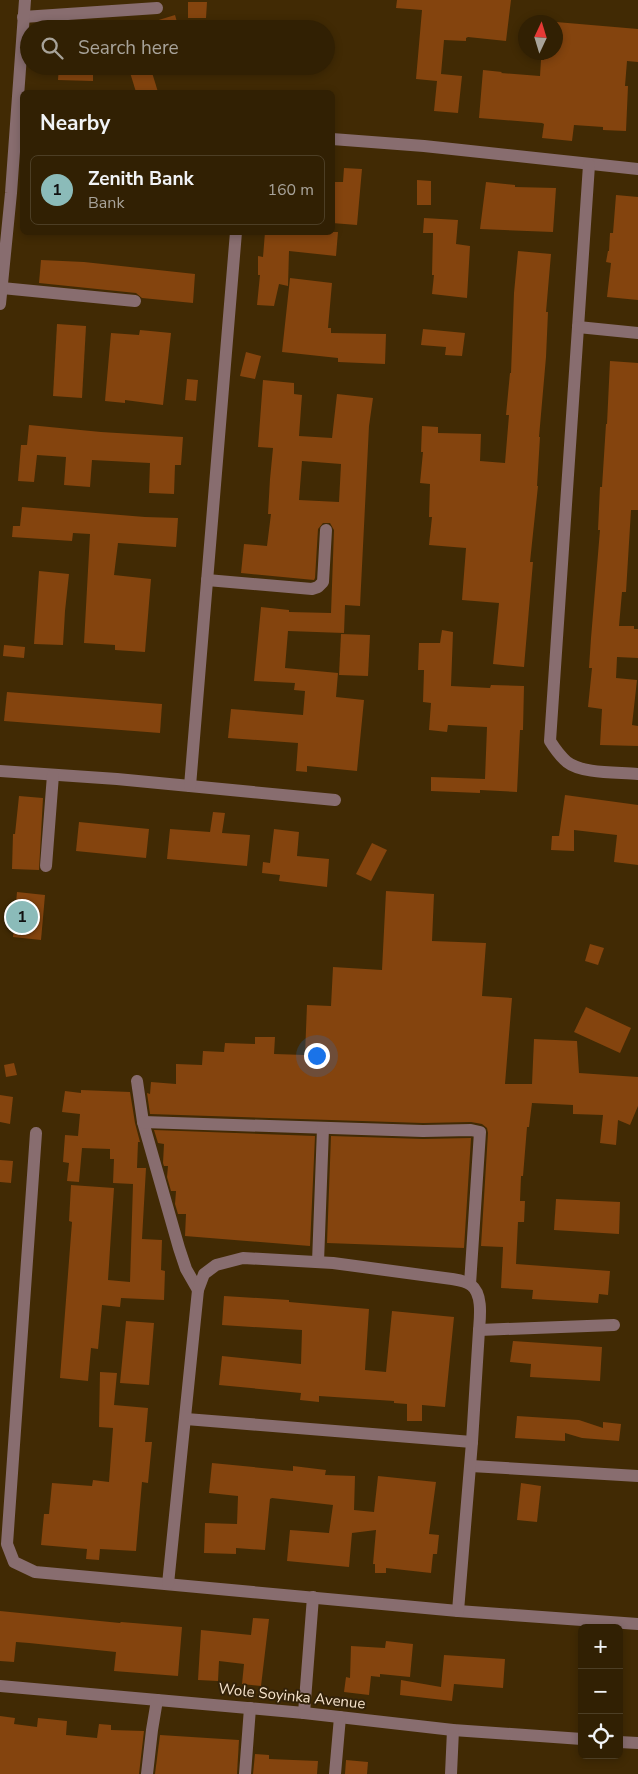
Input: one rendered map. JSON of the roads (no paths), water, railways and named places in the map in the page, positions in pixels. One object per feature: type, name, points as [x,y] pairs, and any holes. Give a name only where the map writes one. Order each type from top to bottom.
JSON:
[{"type":"street","points":[[23,20],[25,0]]},
{"type":"street","points":[[23,17],[157,8]]},
{"type":"street","points":[[0,304],[5,193],[19,111],[21,75]]},
{"type":"street","points":[[335,139],[424,146],[638,169]]},
{"type":"street","points":[[589,165],[550,741],[557,753],[569,764],[588,770],[638,774]]},
{"type":"street","points":[[190,786],[236,235]]},
{"type":"street","points":[[2,288],[135,301]]},
{"type":"street","points":[[578,327],[638,332]]},
{"type":"street","points":[[207,580],[318,588],[323,582],[326,530]]},
{"type":"street","points":[[0,772],[190,786],[335,800]]},
{"type":"street","points":[[46,866],[53,776]]},
{"type":"street","points":[[137,1081],[143,1122],[179,1248],[186,1269],[198,1290]]},
{"type":"street","points":[[143,1122],[423,1132],[471,1130],[480,1132],[470,1284]]},
{"type":"street","points":[[318,1262],[323,1128]]},
{"type":"street","points":[[36,1133],[7,1544],[14,1562],[35,1572],[458,1611],[638,1624]]},
{"type":"street","points":[[168,1584],[198,1290],[204,1274],[216,1265],[243,1258],[318,1262],[452,1279],[470,1284],[477,1291],[480,1312],[471,1466],[458,1611]]},
{"type":"street","points":[[479,1330],[614,1324]]},
{"type":"street","points":[[186,1419],[472,1442]]},
{"type":"street","points":[[471,1466],[638,1476]]},
{"type":"street","points":[[304,1713],[314,1598]]},
{"type":"street","name":"Wole Soyinka Avenue","points":[[0,1686],[304,1713],[453,1730],[578,1739]]},
{"type":"street","points":[[147,1774],[157,1700]]},
{"type":"street","points":[[244,1774],[250,1708]]},
{"type":"street","points":[[336,1774],[340,1717]]},
{"type":"street","points":[[451,1774],[453,1730]]},
{"type":"street","points":[[623,1742],[638,1743]]},
{"type":"place","name":"Zenith Bank","points":[[22,917]]}]
